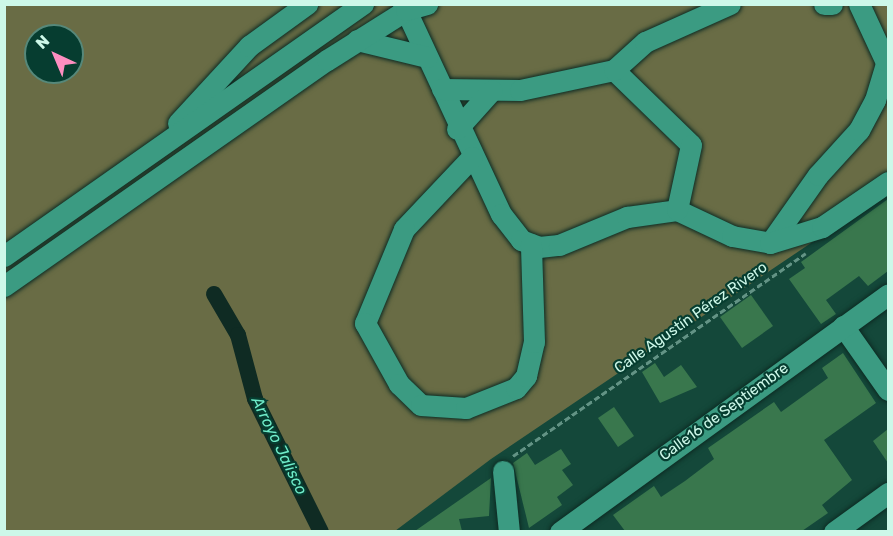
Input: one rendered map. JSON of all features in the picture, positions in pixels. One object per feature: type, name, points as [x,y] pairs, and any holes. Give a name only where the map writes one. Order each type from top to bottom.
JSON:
[{"type":"street","points":[[149,154],[249,46],[307,4]]},
{"type":"street","points":[[4,256],[363,4]]},
{"type":"street","points":[[4,286],[404,7],[427,4]]},
{"type":"street","points":[[442,89],[520,90],[614,70],[645,42],[730,4]]},
{"type":"street","points":[[824,4],[832,4]]},
{"type":"street","points":[[770,243],[818,175],[859,129],[875,100],[887,58],[859,4]]},
{"type":"street","points":[[404,7],[442,89],[457,129],[501,214],[531,244],[559,245],[627,217],[677,210],[732,236],[770,243],[822,227],[888,182]]},
{"type":"street","points":[[357,40],[427,57]]},
{"type":"street","points":[[614,70],[691,145],[677,210]]},
{"type":"street","points":[[457,129],[492,90]]},
{"type":"street","points":[[472,157],[404,229],[365,323],[399,384],[421,405],[466,408],[516,388],[526,376],[534,342],[531,244]]},
{"type":"street","name":"Calle16 de Septiembre","points":[[568,528],[888,295]]},
{"type":"street","points":[[843,326],[888,390]]},
{"type":"street","points":[[505,466],[508,521],[518,531]]},
{"type":"street","points":[[834,531],[888,493]]},
{"type":"path","name":"Calle Agustín Pérez Rivero","points":[[505,466],[810,250]]},
{"type":"green space","points":[[4,5],[888,5],[888,191],[491,459],[395,531],[5,531]]},
{"type":"building","points":[[888,199],[888,271],[868,286],[859,276],[826,300],[836,314],[821,324],[789,279],[805,268],[801,262]]},
{"type":"building","points":[[751,295],[773,326],[742,348],[720,317]]},
{"type":"building","points":[[843,353],[876,403],[824,440],[852,480],[822,505],[828,513],[802,531],[625,531],[613,515],[654,486],[661,497],[685,481],[714,459],[708,448],[774,402],[781,412],[828,378],[822,368]]},
{"type":"building","points":[[655,363],[664,377],[681,365],[697,387],[660,403],[642,372]]},
{"type":"building","points":[[614,407],[634,436],[618,447],[598,418]]},
{"type":"building","points":[[888,429],[888,463],[873,441]]},
{"type":"building","points":[[561,449],[571,464],[562,470],[573,485],[557,497],[562,505],[529,528],[513,463],[527,453],[535,465]]},
{"type":"building","points":[[491,478],[489,516],[459,519],[462,531],[415,531]]},
{"type":"waterway","name":"Arroyo Jalisco","points":[[214,294],[238,335],[255,399],[321,532]]}]
